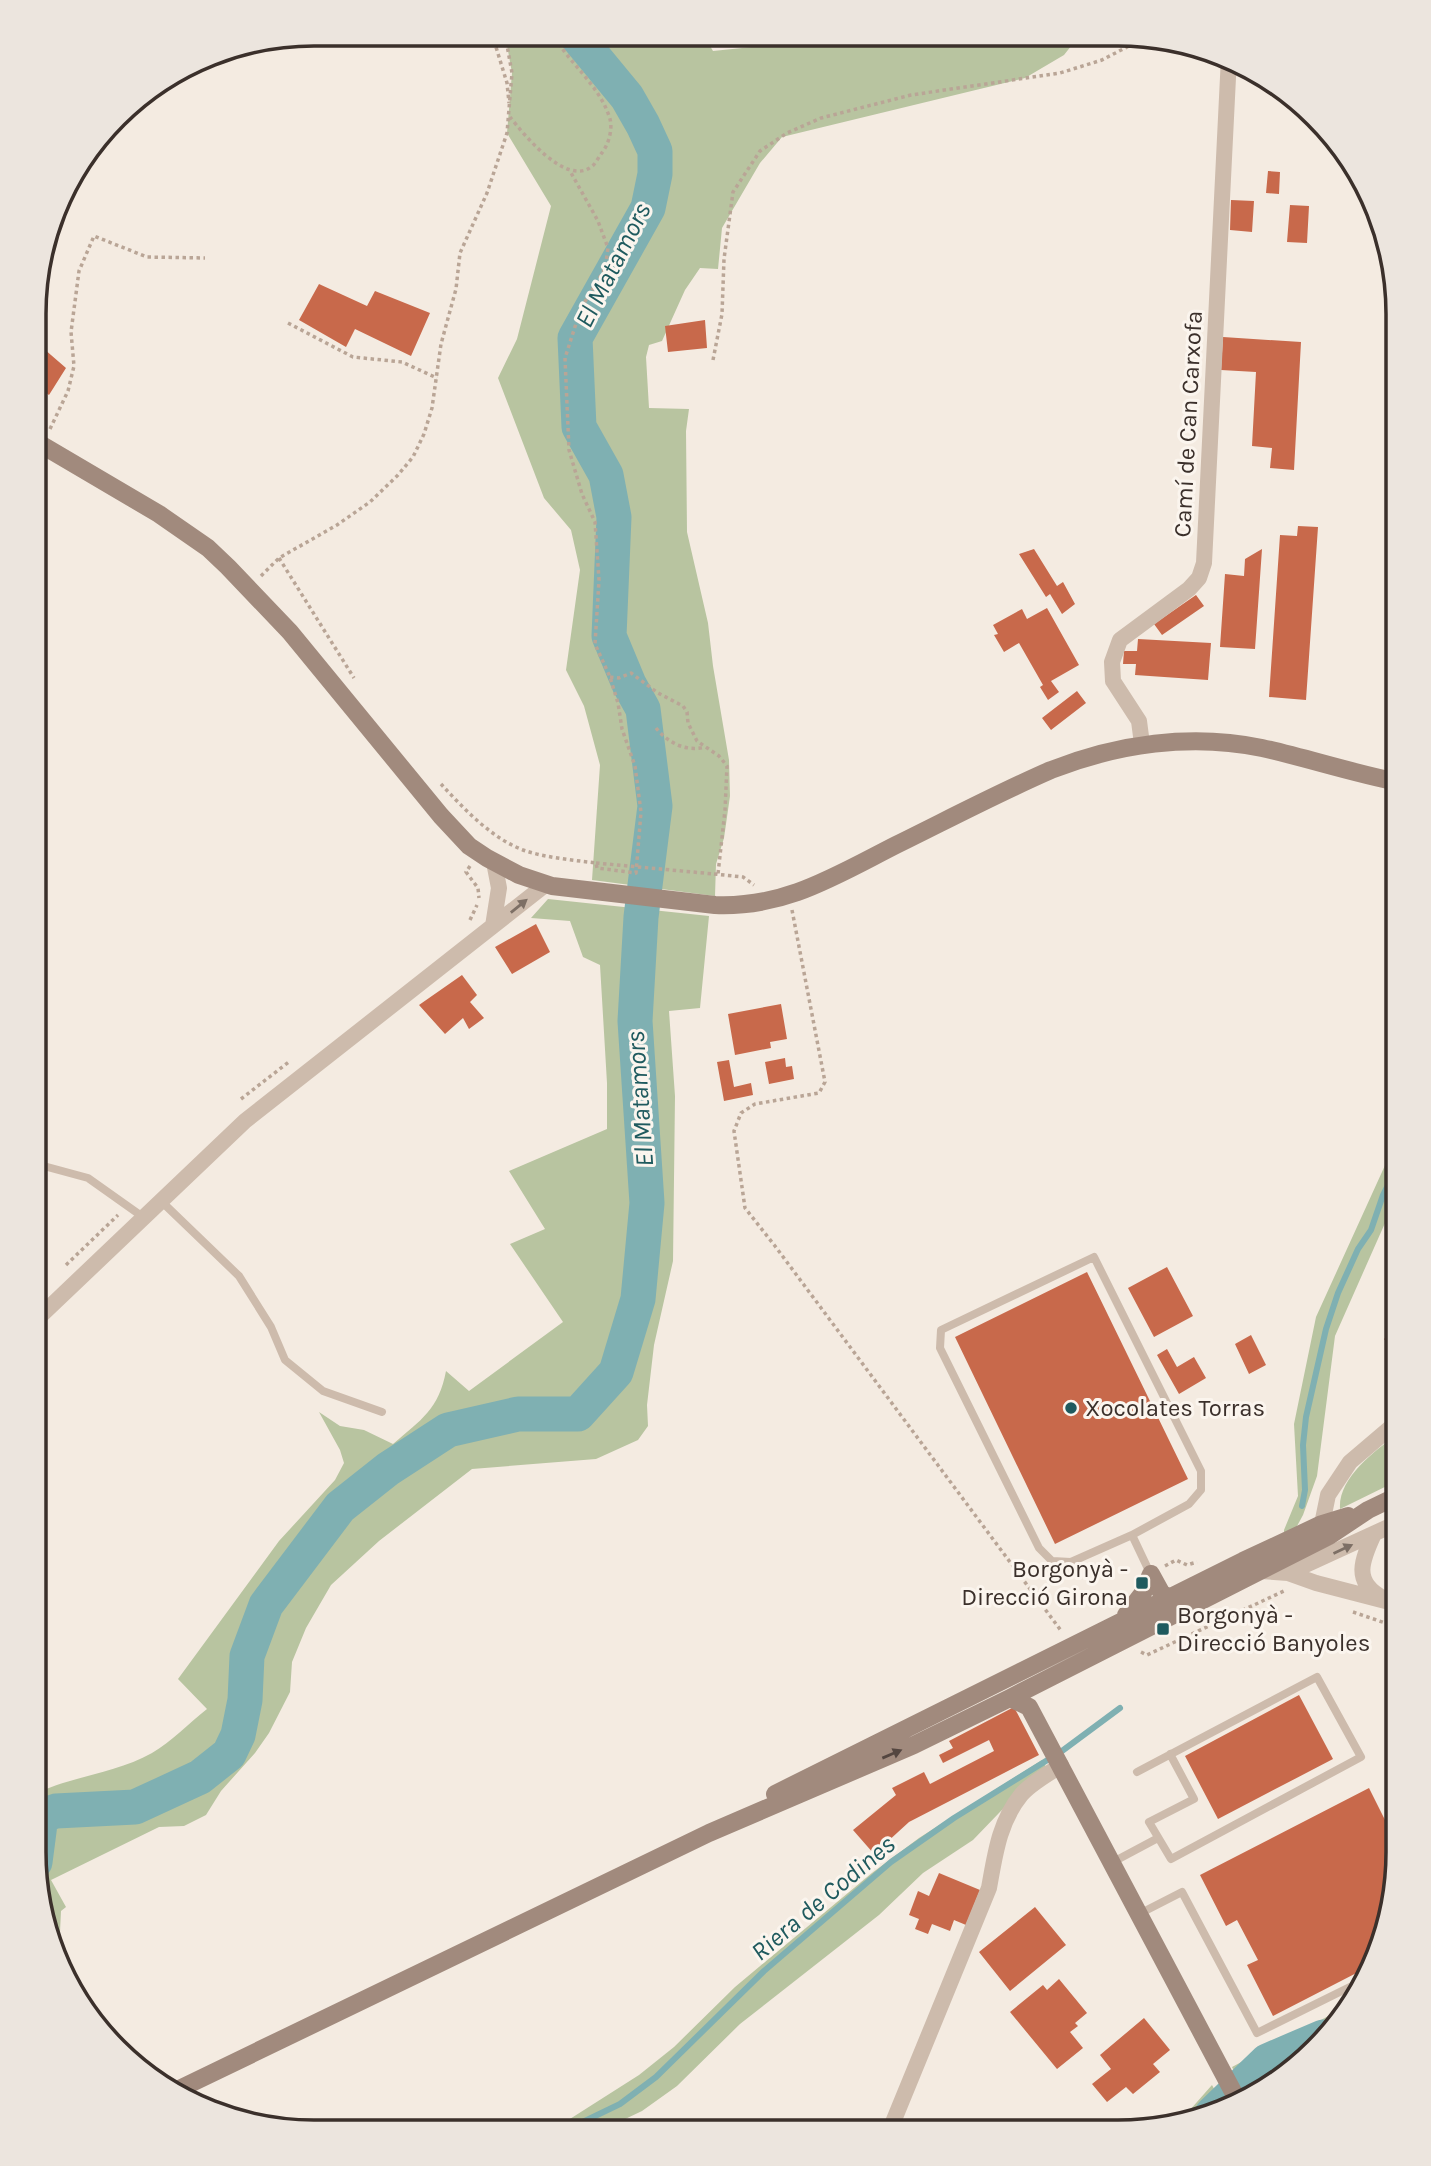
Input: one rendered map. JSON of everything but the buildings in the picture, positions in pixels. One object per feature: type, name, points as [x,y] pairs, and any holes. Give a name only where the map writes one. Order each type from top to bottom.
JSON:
[{"type":"main road","points":[[46,447],[177,526],[208,548],[250,587],[290,632],[441,816],[469,846],[519,876],[545,885],[715,905],[746,905],[776,900],[822,882],[1051,770],[1085,756],[1143,744],[1198,741],[1242,744],[1386,779]]},
{"type":"main road","points":[[183,2087],[709,1833],[1024,1696],[1087,1658],[1329,1536],[1386,1501]]},
{"type":"main road","points":[[709,1833],[725,1820],[1163,1598],[1322,1524],[1368,1510]]},
{"type":"main road","points":[[1163,1598],[1180,1599],[1232,1577],[1261,1571]]},
{"type":"main road","points":[[1151,1574],[1186,1582],[1212,1576]]},
{"type":"main road","points":[[1087,1658],[1111,1636],[1154,1614],[1161,1607],[1163,1598],[1151,1574]]},
{"type":"main road","points":[[1115,1624],[1133,1609],[1151,1574]]},
{"type":"main road","points":[[1097,1633],[1075,1652],[1026,1680],[1024,1696],[1234,2094]]},
{"type":"main road","points":[[878,1742],[937,1722],[1003,1689],[1024,1696]]},
{"type":"street","name":"Camí de Can Carxofa","points":[[1143,744],[1139,721],[1114,681],[1112,662],[1120,640],[1189,589],[1199,578],[1204,563],[1228,70]]},
{"type":"street","points":[[493,926],[499,888],[494,862]]},
{"type":"street","points":[[46,1310],[274,1096],[545,885]]},
{"type":"street","points":[[1322,1524],[1328,1495],[1350,1462],[1386,1431]]},
{"type":"street","points":[[1287,1582],[1386,1528]]},
{"type":"street","points":[[1374,1534],[1363,1556],[1361,1572],[1373,1592],[1386,1599]]},
{"type":"street","points":[[1261,1571],[1287,1582],[1316,1583],[1386,1601]]},
{"type":"street","points":[[895,2120],[989,1888],[1003,1825],[1022,1793],[1061,1765]]},
{"type":"lane","points":[[46,1167],[88,1178],[143,1217]]},
{"type":"lane","points":[[161,1201],[239,1276],[271,1327],[285,1360],[323,1391],[382,1412]]},
{"type":"lane","points":[[1094,1257],[1201,1471],[1201,1490],[1189,1504],[1132,1535],[1071,1562],[1052,1561],[1039,1549],[940,1348],[941,1330],[1094,1257]]},
{"type":"lane","points":[[1132,1535],[1151,1574]]},
{"type":"lane","points":[[1137,1772],[1170,1754],[1317,1677],[1361,1757],[1171,1859],[1149,1822],[1194,1799],[1170,1754]]},
{"type":"lane","points":[[1113,1862],[1158,1838]]},
{"type":"lane","points":[[1139,1914],[1182,1892],[1257,2033],[1350,1987]]},
{"type":"path","points":[[496,46],[507,83],[510,118],[552,161],[570,171],[580,171],[591,167],[608,146],[611,122],[601,100],[562,46]]},
{"type":"path","points":[[250,587],[279,558],[337,525],[370,502],[413,457],[424,434],[432,408],[441,344],[456,289],[460,253],[487,193],[504,145],[510,118],[512,74],[507,46]]},
{"type":"path","points":[[713,360],[722,314],[724,259],[733,192],[760,150],[787,133],[821,118],[911,95],[1060,73],[1102,60],[1129,46]]},
{"type":"path","points":[[570,171],[598,221],[608,248],[605,270],[581,308],[565,358],[569,450],[582,494],[595,523],[599,580],[595,644],[610,677],[622,729],[635,766],[641,812],[636,873],[597,868],[596,863]]},
{"type":"path","points":[[46,430],[68,391],[74,366],[71,332],[79,271],[94,236],[147,257],[205,258]]},
{"type":"path","points":[[288,323],[353,357],[402,362],[437,377]]},
{"type":"path","points":[[279,558],[359,687]]},
{"type":"path","points":[[610,677],[619,678],[631,673],[658,693],[683,706],[696,741],[727,766],[725,810],[716,875]]},
{"type":"path","points":[[656,728],[666,740],[694,750],[706,747]]},
{"type":"path","points":[[436,779],[500,838],[525,850],[555,858],[743,877],[792,909],[825,1082],[819,1093],[755,1104],[741,1113],[734,1131],[745,1208],[1066,1636]]},
{"type":"path","points":[[1147,1656],[1287,1582]]},
{"type":"green space","points":[[507,46],[710,46],[713,51],[760,46],[1071,46],[1064,55],[1025,78],[782,137],[760,163],[722,228],[718,269],[700,268],[685,290],[662,341],[649,345],[646,357],[649,408],[689,409],[686,431],[687,532],[708,623],[729,760],[730,796],[724,838],[716,864],[715,896],[592,880],[600,765],[584,706],[566,670],[580,570],[571,530],[544,498],[498,378],[517,339],[551,206],[507,133],[512,73]]},
{"type":"green space","points":[[548,899],[709,916],[700,1008],[669,1011],[675,1096],[673,1261],[654,1345],[647,1405],[648,1426],[638,1440],[596,1459],[472,1469],[379,1541],[331,1585],[306,1628],[292,1662],[290,1692],[269,1733],[221,1791],[206,1815],[184,1826],[159,1827],[51,1880],[66,1907],[61,1911],[59,1935],[46,1870],[46,1789],[138,1760],[166,1743],[207,1709],[178,1679],[279,1541],[335,1480],[344,1463],[340,1450],[319,1412],[340,1426],[364,1430],[393,1444],[434,1404],[446,1371],[469,1391],[563,1322],[510,1244],[545,1229],[509,1171],[607,1129],[600,965],[583,957],[570,921],[531,918]]},
{"type":"green space","points":[[1386,1163],[1386,1221],[1335,1336],[1317,1476],[1303,1515],[1296,1528],[1284,1539],[1284,1530],[1298,1496],[1294,1424],[1316,1317]]},
{"type":"green space","points":[[1386,1443],[1386,1486],[1340,1509],[1345,1487],[1368,1457]]},
{"type":"green space","points":[[1042,1760],[1048,1770],[1025,1786],[973,1840],[923,1873],[879,1915],[740,2024],[677,2086],[642,2111],[623,2120],[568,2120],[639,2075],[674,2047],[735,1987],[872,1873],[919,1838]]},
{"type":"green space","points":[[1331,2015],[1294,2054],[1252,2085],[1243,2089],[1232,2067]]},
{"type":"green space","points":[[1212,2085],[1220,2100],[1190,2110]]},
{"type":"water","points":[[629,684],[659,707],[653,719],[645,722],[633,719],[634,701]]},
{"type":"waterway","name":"El Matamors","points":[[46,1814],[56,1811],[135,1807],[200,1777],[229,1754],[238,1735],[245,1700],[247,1656],[266,1605],[340,1507],[388,1469],[448,1430],[518,1414],[578,1414],[616,1372],[638,1299],[647,1203],[635,1021],[641,917],[655,806],[643,709],[629,684],[609,636],[614,517],[606,475],[579,427],[575,338],[648,208],[655,174],[655,151],[627,97],[585,46]]},
{"type":"waterway","name":"Riera de Codines","points":[[1302,1506],[1305,1490],[1303,1445],[1306,1417],[1326,1329],[1338,1293],[1358,1249],[1371,1230],[1386,1189]]},
{"type":"waterway","name":"Riera de Codines","points":[[587,2120],[620,2104],[656,2077],[764,1971],[891,1862],[954,1818],[1062,1751],[1120,1708]]},
{"type":"waterway","points":[[1232,2095],[1267,2061],[1303,2045]]},
{"type":"place","name":"Xocolates Torras","points":[[1071,1408]]},
{"type":"place","name":"Borgonyà - Direcció Girona","points":[[1142,1583]]},
{"type":"place","name":"Borgonyà - Direcció Banyoles","points":[[1163,1629]]}]
